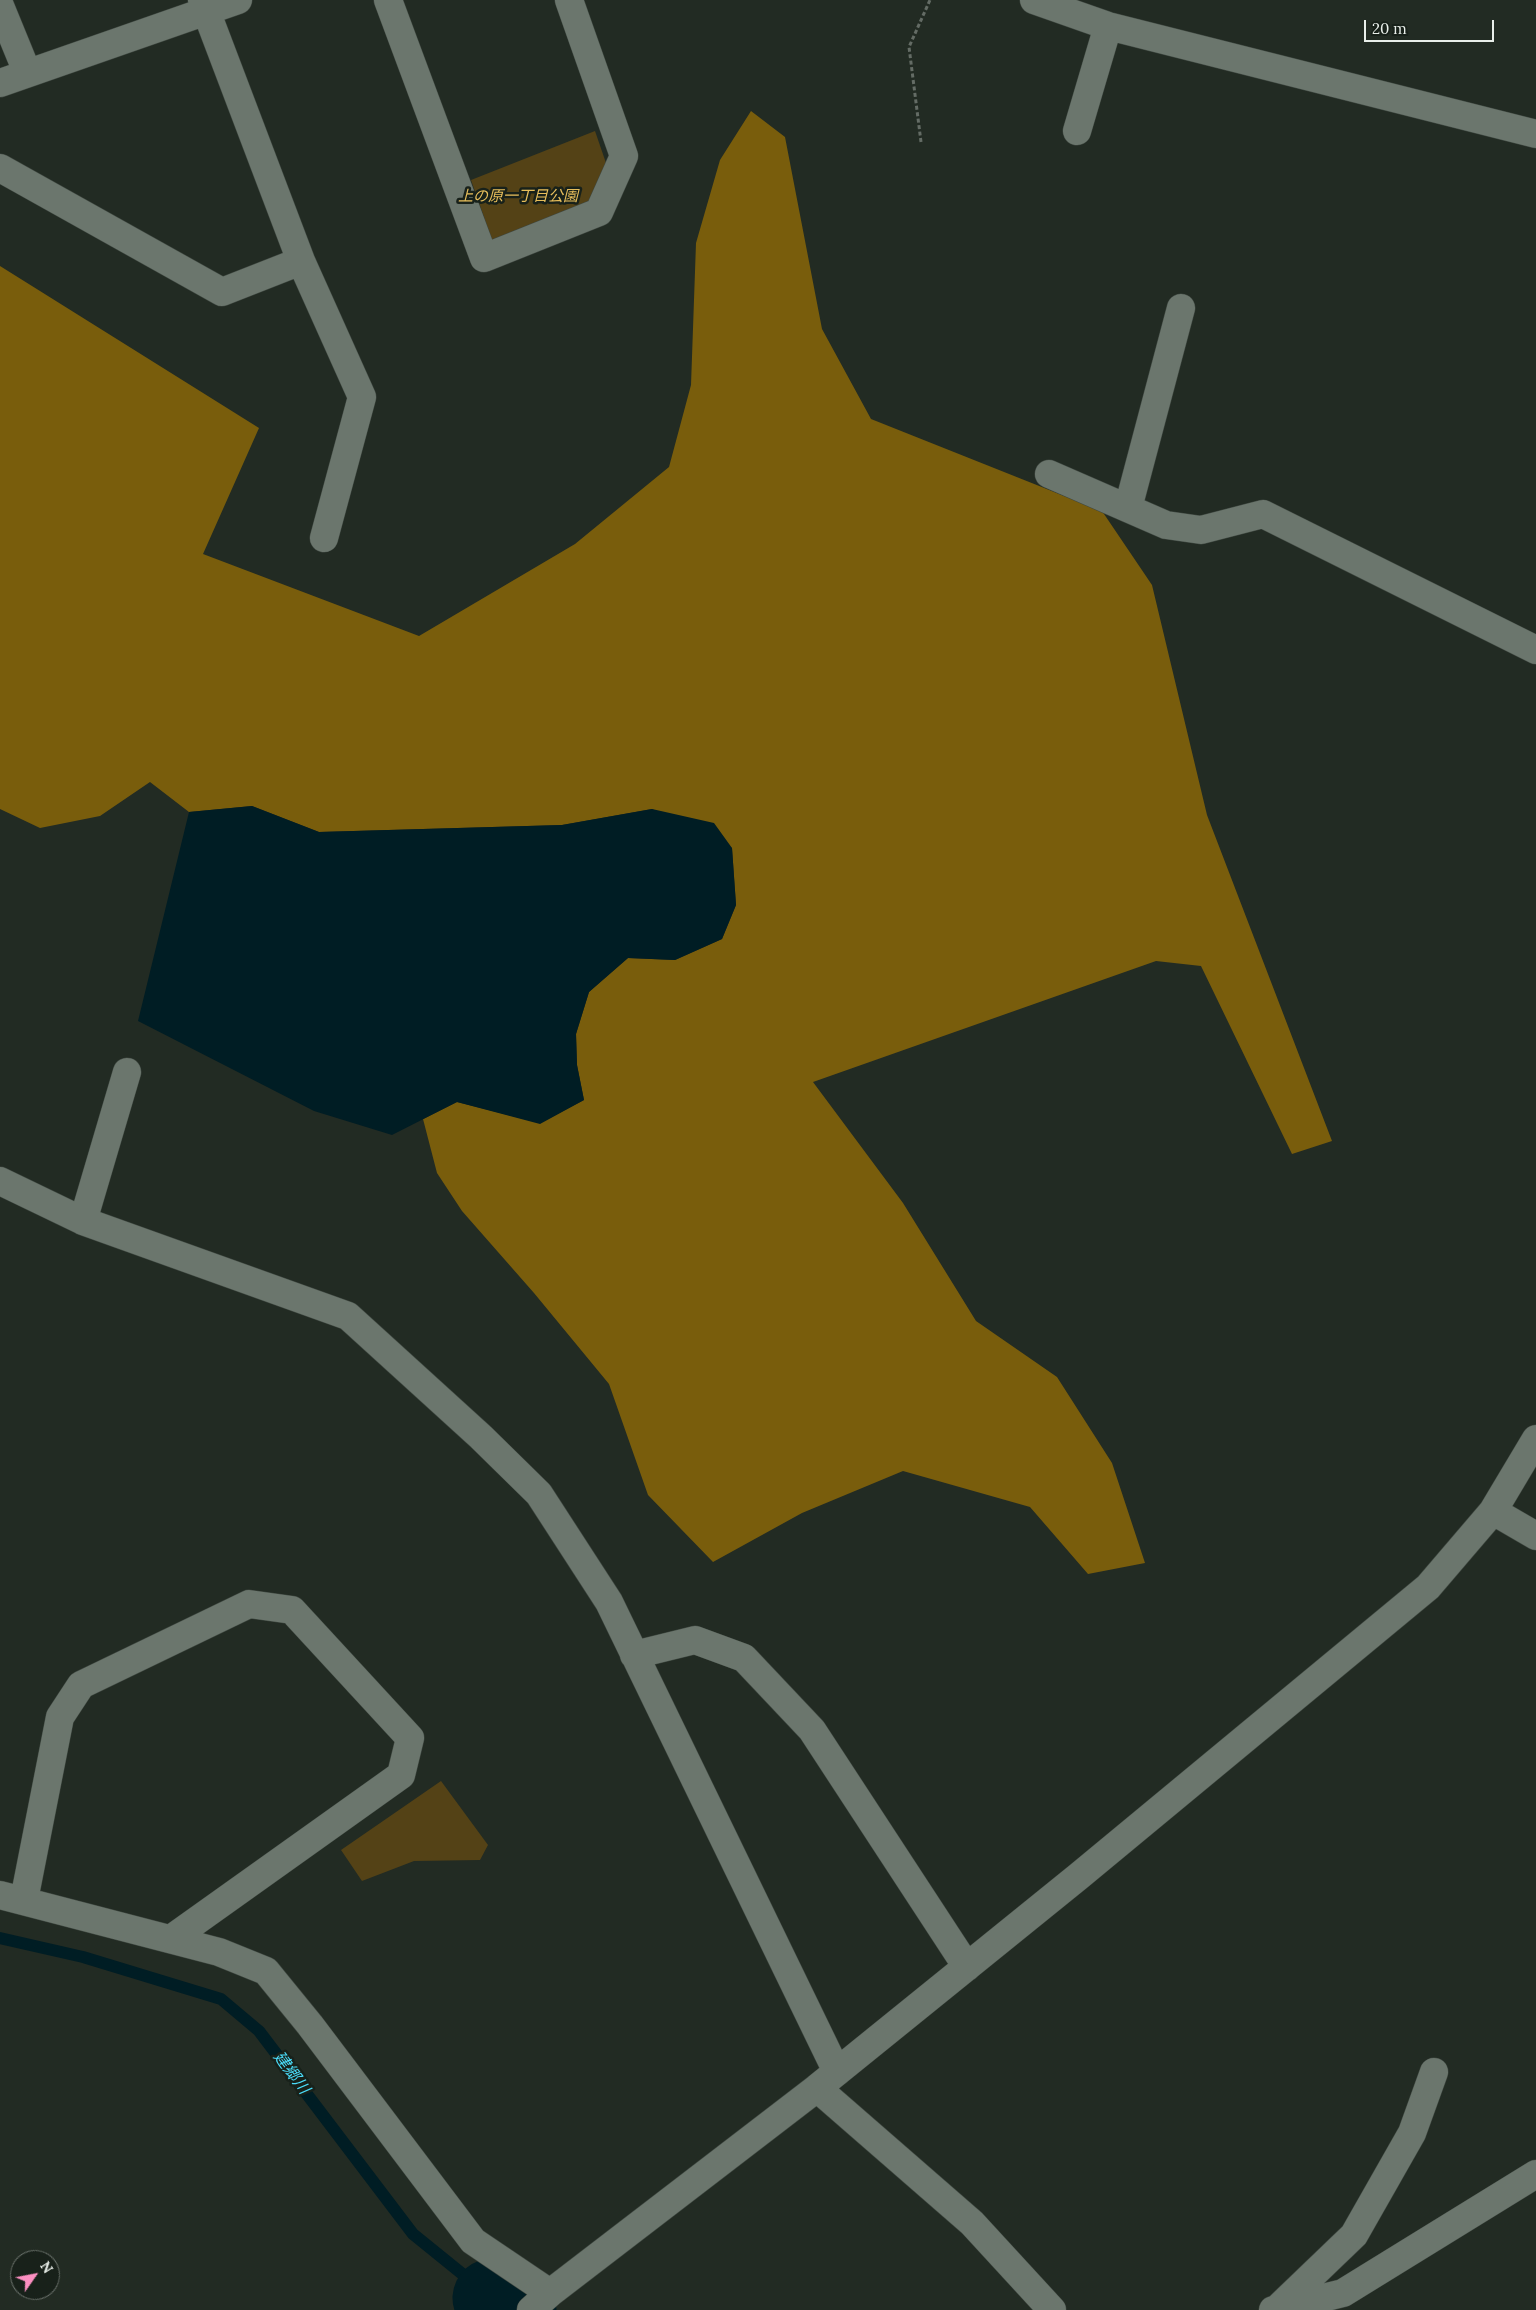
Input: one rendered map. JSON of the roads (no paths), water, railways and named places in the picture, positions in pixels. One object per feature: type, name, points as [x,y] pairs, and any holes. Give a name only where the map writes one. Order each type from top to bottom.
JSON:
[{"type":"street","points":[[0,83],[204,5],[238,0]]},
{"type":"street","points":[[388,0],[484,258],[599,212],[624,156],[569,0]]},
{"type":"street","points":[[1034,0],[1108,26],[1536,134]]},
{"type":"street","points":[[204,5],[301,261],[362,397],[324,538]]},
{"type":"street","points":[[0,6],[27,72]]},
{"type":"street","points":[[1077,131],[1108,26]]},
{"type":"street","points":[[0,168],[222,292],[301,261]]},
{"type":"street","points":[[1128,508],[1181,308]]},
{"type":"street","points":[[1049,474],[1166,524],[1200,530],[1263,514],[1536,650]]},
{"type":"street","points":[[83,1221],[127,1072]]},
{"type":"street","points":[[0,1181],[83,1221],[348,1316],[481,1437],[539,1494],[609,1602],[827,2080],[972,2223],[1052,2310]]},
{"type":"street","points":[[171,1939],[401,1776],[410,1738],[292,1610],[250,1604],[81,1685],[60,1717],[12,1897],[218,1952],[266,1971],[310,2025],[473,2240],[540,2302],[827,2080],[1428,1587],[1493,1511],[1536,1440]]},
{"type":"street","points":[[1493,1511],[1536,1536]]},
{"type":"street","points":[[634,1655],[695,1640],[744,1658],[812,1730],[967,1967]]},
{"type":"street","points":[[1275,2310],[1354,2235],[1412,2133],[1434,2072]]},
{"type":"street","points":[[1275,2310],[1343,2293],[1536,2174]]},
{"type":"water","points":[[252,806],[319,832],[562,825],[652,809],[714,823],[732,848],[736,905],[722,939],[675,960],[628,958],[589,992],[576,1034],[577,1065],[584,1100],[540,1124],[457,1102],[392,1135],[314,1111],[138,1021],[189,812]]},
{"type":"waterway","name":"建郷川","points":[[0,1938],[83,1957],[221,1999],[259,2031],[413,2234],[492,2298]]},
{"type":"waterway","name":"建郷川","points":[[492,2298],[517,2310]]},
{"type":"park label","name":"上の原一丁目公園","points":[[518,197]]}]
